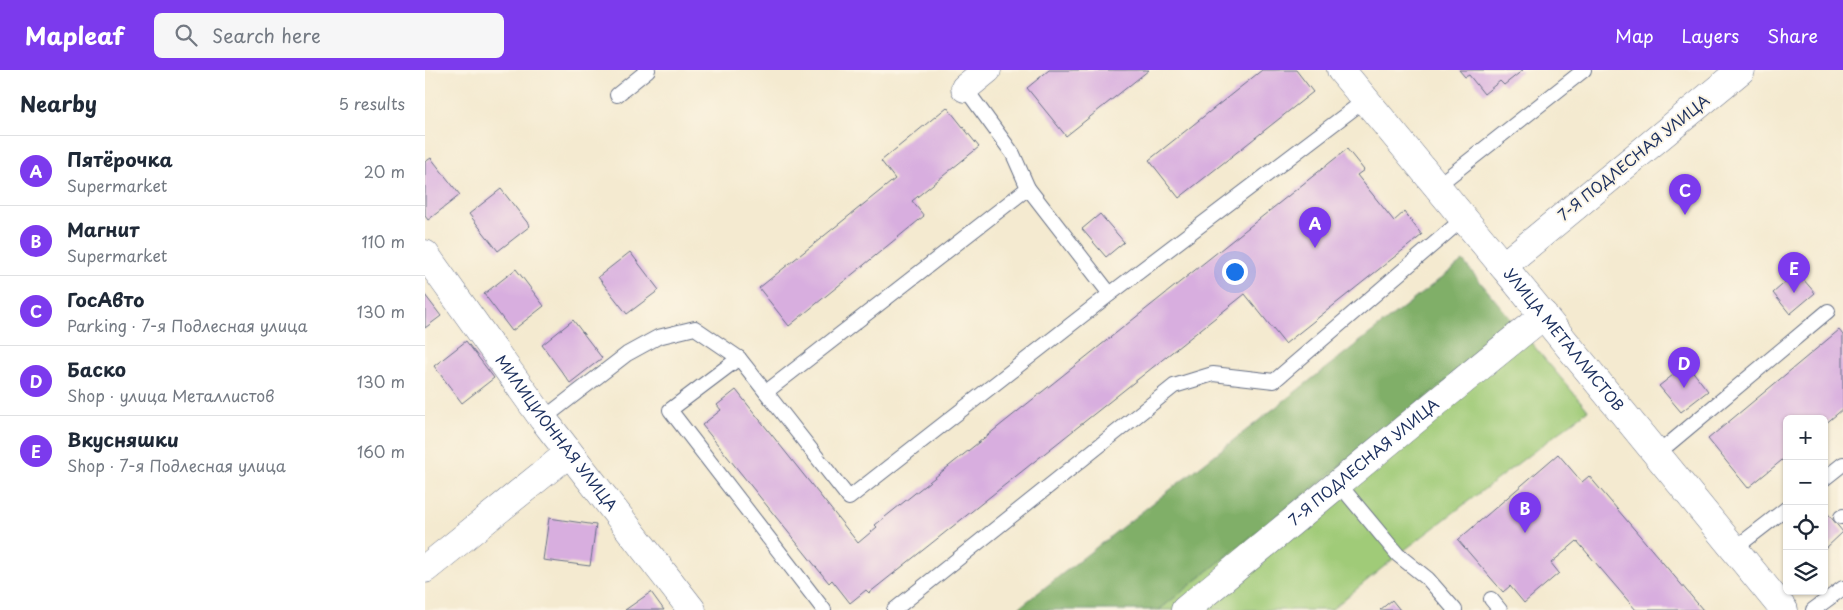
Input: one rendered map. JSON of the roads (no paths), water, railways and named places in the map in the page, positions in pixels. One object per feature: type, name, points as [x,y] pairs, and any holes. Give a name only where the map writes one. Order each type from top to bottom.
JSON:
[{"type":"street","points":[[965,88],[987,70]]},
{"type":"street","name":"УЛИЦА МЕТАЛЛИСТОВ","points":[[1341,70],[1784,610]]},
{"type":"street","name":"7-Я ПОДЛЕСНАЯ УЛИЦА","points":[[1503,266],[1741,70]]},
{"type":"street","name":"МИЛИЦИОННАЯ УЛИЦА","points":[[425,254],[543,419],[692,610]]},
{"type":"street","name":"7-Я ПОДЛЕСНАЯ УЛИЦА","points":[[1185,610],[1339,484],[1435,402],[1543,315]]},
{"type":"street","points":[[425,569],[569,453]]},
{"type":"lane","points":[[617,95],[649,70]]},
{"type":"lane","points":[[1437,186],[1584,70]]},
{"type":"lane","points":[[965,88],[1013,154],[1028,188],[1110,294]]},
{"type":"lane","points":[[543,419],[627,354],[659,337],[695,328],[739,358],[849,498],[1110,294],[1365,100]]},
{"type":"lane","points":[[766,392],[1028,188]]},
{"type":"lane","points":[[894,610],[1174,386],[1213,374],[1274,381],[1464,218]]},
{"type":"lane","points":[[1657,454],[1828,311]]},
{"type":"lane","points":[[739,358],[670,410],[824,610]]},
{"type":"lane","points":[[1828,476],[1843,464]]},
{"type":"lane","points":[[1339,484],[1398,555],[1429,579],[1455,610]]},
{"type":"lane","points":[[1734,549],[1783,511]]},
{"type":"lane","points":[[1813,610],[1843,588]]},
{"type":"place","name":"ГосАвто","points":[[1685,215]]},
{"type":"place","name":"Пятёрочка","points":[[1315,248]]},
{"type":"place","name":"Вкусняшки","points":[[1794,293]]},
{"type":"place","name":"Баско","points":[[1684,388]]},
{"type":"place","name":"Магнит","points":[[1525,533]]}]
